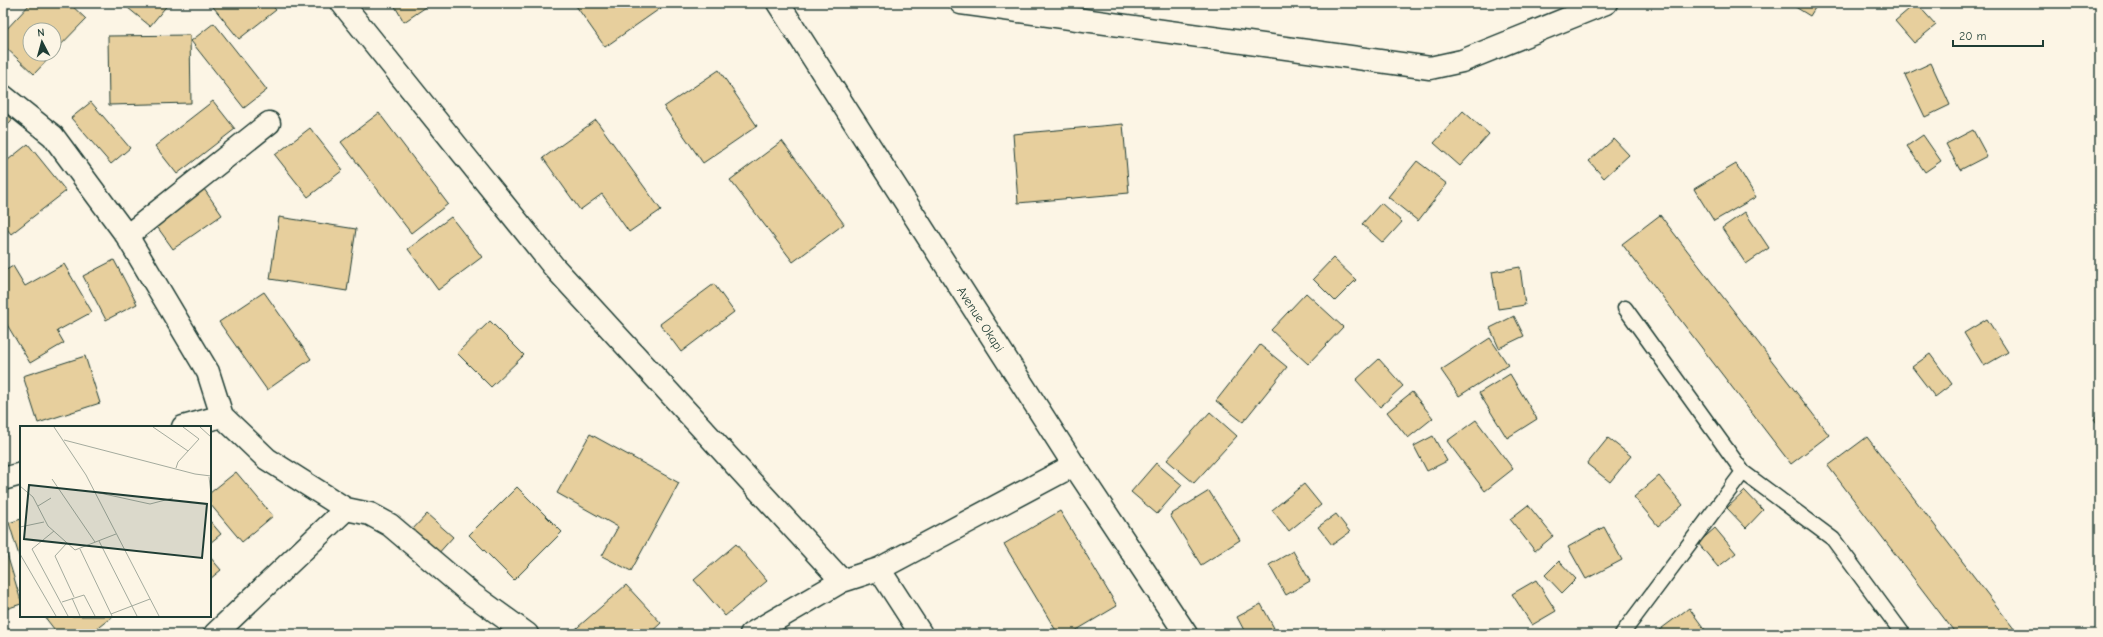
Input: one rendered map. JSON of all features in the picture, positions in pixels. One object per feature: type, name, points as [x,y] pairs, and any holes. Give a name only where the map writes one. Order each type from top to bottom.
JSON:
[{"type":"street","points":[[342,3],[554,267],[842,581]]},
{"type":"street","name":"Avenue Okapi","points":[[778,3],[1074,465],[1186,634]]},
{"type":"street","points":[[961,3],[1430,68],[1462,61],[1606,3]]},
{"type":"street","points":[[3,96],[53,136],[127,236],[208,372],[222,416],[267,459],[346,509],[370,514],[390,525],[469,592],[518,631]]},
{"type":"street","points":[[127,236],[269,123]]},
{"type":"street","points":[[187,426],[222,416]]},
{"type":"street","points":[[751,634],[842,581],[879,569],[1074,465]]},
{"type":"street","points":[[3,479],[20,474]]},
{"type":"street","points":[[215,634],[346,509]]},
{"type":"street","points":[[879,569],[921,634]]},
{"type":"lane","points":[[1625,308],[1743,472],[1833,540],[1903,634]]},
{"type":"lane","points":[[1622,634],[1743,472]]},
{"type":"building","points":[[31,3],[69,3],[86,19],[62,44],[62,22],[22,22],[22,62],[45,62],[34,74],[3,45],[3,33]]},
{"type":"building","points":[[122,3],[169,3],[150,26]]},
{"type":"building","points":[[210,3],[270,3],[276,10],[239,39]]},
{"type":"building","points":[[393,3],[432,3],[404,22]]},
{"type":"building","points":[[454,3],[473,3],[473,6]]},
{"type":"building","points":[[574,3],[668,3],[605,47]]},
{"type":"building","points":[[1789,3],[1818,3],[1810,16]]},
{"type":"building","points":[[1916,3],[1936,25],[1914,43],[1895,21]]},
{"type":"building","points":[[214,23],[267,90],[244,108],[191,41]]},
{"type":"building","points":[[190,35],[191,103],[109,105],[108,36]]},
{"type":"building","points":[[1931,63],[1950,105],[1925,117],[1905,75]]},
{"type":"building","points":[[719,70],[757,126],[703,163],[664,107]]},
{"type":"building","points":[[213,101],[235,129],[177,174],[155,146]]},
{"type":"building","points":[[3,102],[17,113],[3,131]]},
{"type":"building","points":[[91,102],[130,148],[111,164],[71,118]]},
{"type":"building","points":[[1463,111],[1489,134],[1460,166],[1434,143]]},
{"type":"building","points":[[379,113],[448,204],[411,233],[341,142]]},
{"type":"building","points":[[596,120],[661,210],[629,232],[602,194],[580,210],[543,158]]},
{"type":"building","points":[[1123,124],[1129,193],[1018,203],[1013,134]]},
{"type":"building","points":[[310,128],[343,170],[308,197],[275,155]]},
{"type":"building","points":[[1973,130],[1987,156],[1960,170],[1946,144]]},
{"type":"building","points":[[1923,135],[1941,161],[1925,172],[1907,146]]},
{"type":"building","points":[[1614,139],[1629,155],[1604,178],[1589,161]]},
{"type":"building","points":[[782,141],[844,224],[793,262],[730,180]]},
{"type":"building","points":[[28,144],[66,191],[11,234],[3,224],[3,164]]},
{"type":"building","points":[[1417,161],[1447,184],[1418,221],[1388,197]]},
{"type":"building","points":[[1736,164],[1756,197],[1714,221],[1694,189]]},
{"type":"building","points":[[202,186],[222,215],[173,249],[153,221]]},
{"type":"building","points":[[1381,203],[1402,222],[1383,243],[1362,224]]},
{"type":"building","points":[[1745,212],[1769,248],[1746,264],[1722,228]]},
{"type":"building","points":[[1660,215],[1829,435],[1791,464],[1622,244]]},
{"type":"building","points":[[279,217],[356,229],[347,291],[270,279]]},
{"type":"building","points":[[451,217],[482,257],[438,290],[408,249]]},
{"type":"building","points":[[1333,258],[1356,280],[1335,301],[1313,279]]},
{"type":"building","points":[[114,260],[137,304],[106,320],[83,276]]},
{"type":"building","points":[[64,264],[92,312],[57,331],[64,343],[30,363],[3,318],[3,272],[13,266],[25,286]]},
{"type":"building","points":[[1520,267],[1525,305],[1498,309],[1492,272]]},
{"type":"building","points":[[714,284],[734,312],[681,352],[660,324]]},
{"type":"building","points":[[264,292],[311,359],[267,390],[219,322]]},
{"type":"building","points":[[1306,293],[1343,327],[1308,364],[1271,330]]},
{"type":"building","points":[[1514,316],[1524,336],[1499,348],[1490,328]]},
{"type":"building","points":[[1987,319],[2008,352],[1984,366],[1964,333]]},
{"type":"building","points":[[490,321],[524,355],[491,387],[457,353]]},
{"type":"building","points":[[1490,338],[1508,365],[1459,396],[1441,370]]},
{"type":"building","points":[[1260,345],[1287,367],[1243,422],[1216,401]]},
{"type":"building","points":[[1930,354],[1952,384],[1935,397],[1912,367]]},
{"type":"building","points":[[85,356],[100,403],[38,423],[23,376]]},
{"type":"building","points":[[1379,359],[1403,386],[1380,407],[1356,380]]},
{"type":"building","points":[[1510,374],[1537,419],[1507,438],[1479,393]]},
{"type":"building","points":[[1412,392],[1433,418],[1408,438],[1387,412]]},
{"type":"building","points":[[1210,412],[1237,436],[1194,483],[1167,460]]},
{"type":"building","points":[[2100,415],[2100,427],[2094,419]]},
{"type":"building","points":[[1476,420],[1513,469],[1485,491],[1447,441]]},
{"type":"building","points":[[590,434],[679,483],[631,571],[602,556],[618,527],[557,493]]},
{"type":"building","points":[[1433,436],[1447,461],[1427,471],[1414,446]]},
{"type":"building","points":[[1867,437],[2018,634],[1956,634],[1828,466]]},
{"type":"building","points":[[1608,438],[1631,456],[1610,482],[1587,464]]},
{"type":"building","points":[[1156,463],[1182,485],[1157,514],[1131,492]]},
{"type":"building","points":[[236,472],[273,516],[242,542],[211,505],[211,492]]},
{"type":"building","points":[[1659,476],[1683,505],[1658,526],[1634,497]]},
{"type":"building","points":[[1304,484],[1321,505],[1289,531],[1272,510]]},
{"type":"building","points":[[517,487],[562,532],[514,580],[469,535]]},
{"type":"building","points":[[1209,491],[1240,540],[1201,565],[1170,515]]},
{"type":"building","points":[[1745,491],[1763,510],[1746,528],[1727,508]]},
{"type":"building","points":[[1528,505],[1553,536],[1535,551],[1510,519]]},
{"type":"building","points":[[1060,511],[1117,606],[1070,634],[1058,634],[1004,544]]},
{"type":"building","points":[[427,514],[453,537],[437,555],[411,531]]},
{"type":"building","points":[[1336,514],[1350,532],[1332,545],[1318,527]]},
{"type":"building","points":[[20,519],[20,559],[9,523]]},
{"type":"building","points":[[211,522],[221,534],[211,542]]},
{"type":"building","points":[[1604,527],[1622,560],[1586,579],[1568,547]]},
{"type":"building","points":[[1715,528],[1736,553],[1718,567],[1698,543]]},
{"type":"building","points":[[3,541],[20,598],[20,604],[3,610]]},
{"type":"building","points":[[736,544],[767,581],[725,616],[694,580]]},
{"type":"building","points":[[1293,551],[1310,581],[1286,595],[1269,565]]},
{"type":"building","points":[[211,558],[221,570],[211,578]]},
{"type":"building","points":[[1559,561],[1576,579],[1562,593],[1545,575]]},
{"type":"building","points":[[1536,580],[1556,611],[1532,625],[1512,594]]},
{"type":"building","points":[[626,585],[661,623],[649,634],[570,634]]},
{"type":"building","points":[[1261,604],[1274,628],[1262,634],[1246,634],[1237,617]]},
{"type":"building","points":[[1689,608],[1708,634],[1654,634]]},
{"type":"building","points":[[45,617],[112,617],[90,634],[58,634]]}]
